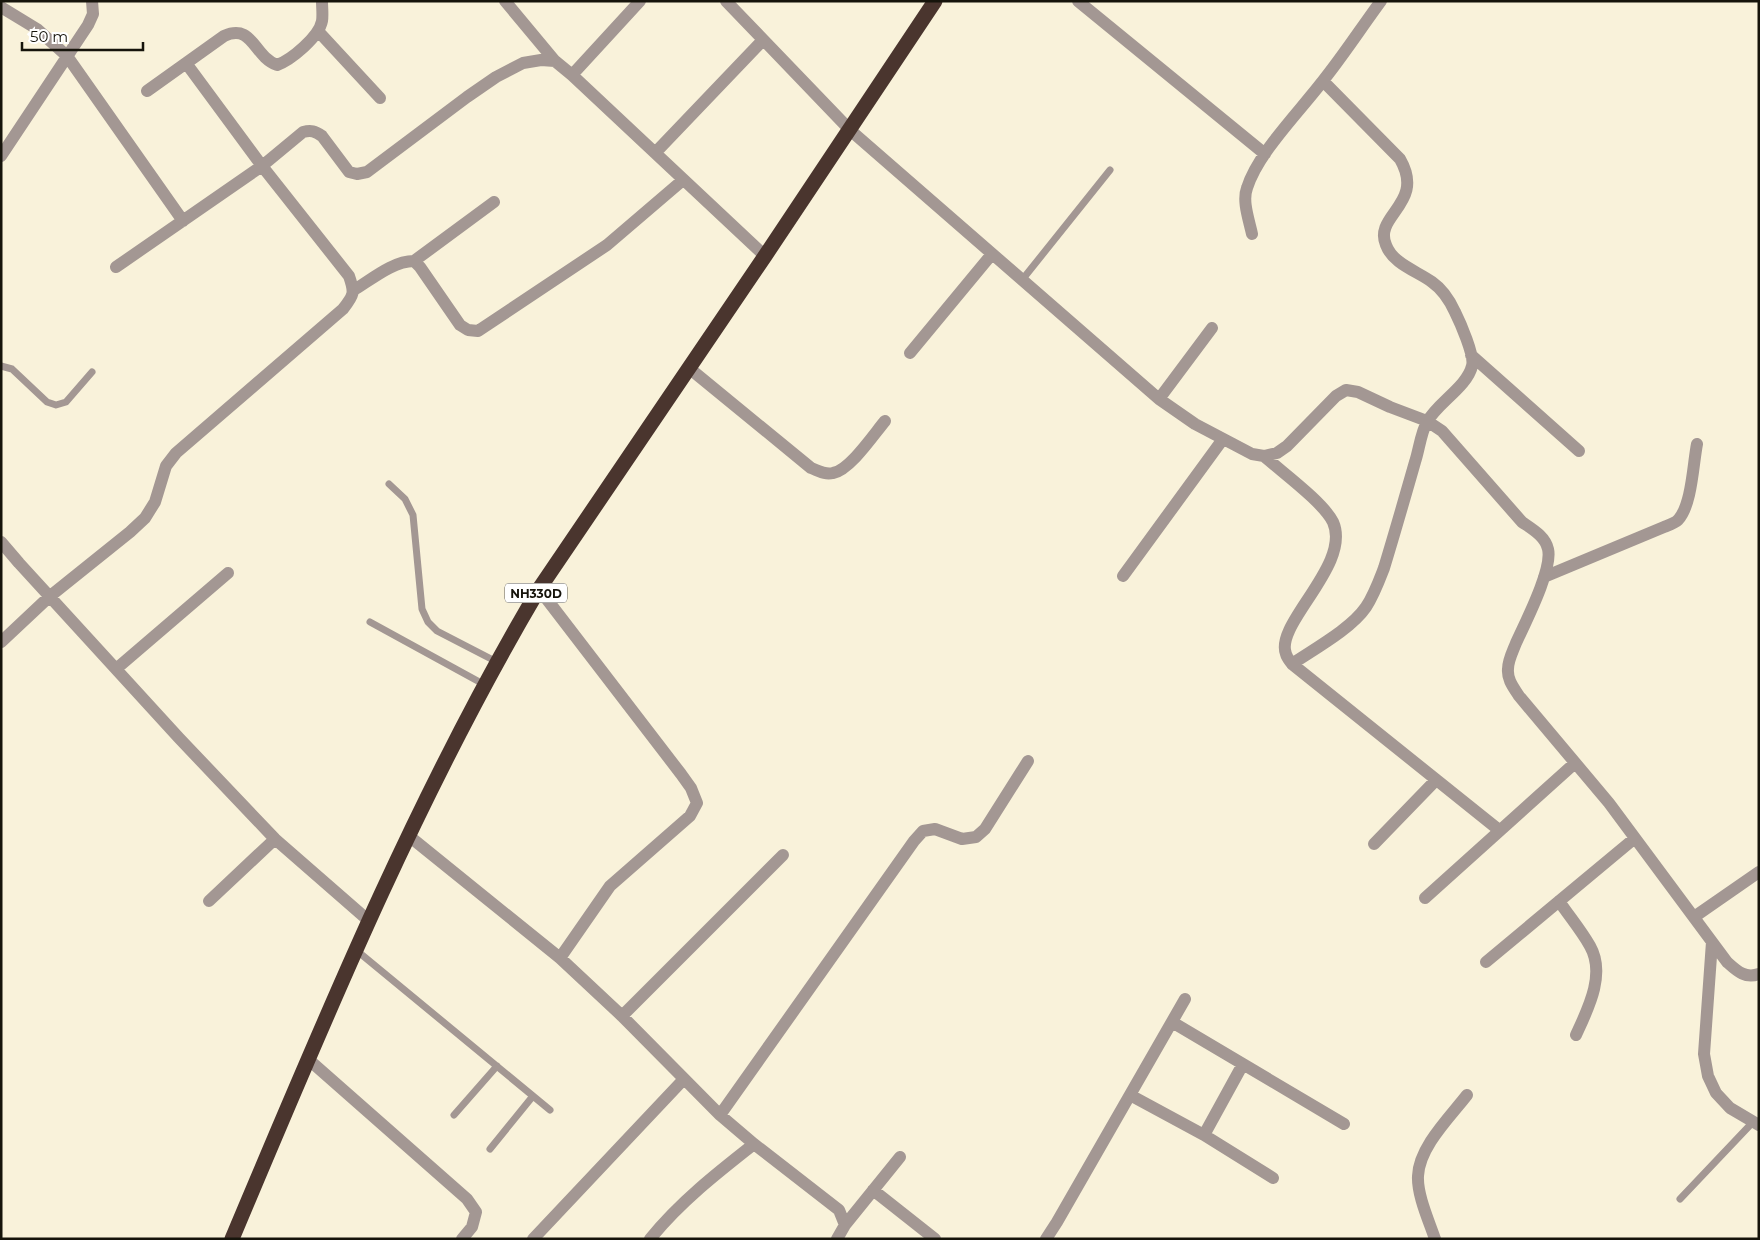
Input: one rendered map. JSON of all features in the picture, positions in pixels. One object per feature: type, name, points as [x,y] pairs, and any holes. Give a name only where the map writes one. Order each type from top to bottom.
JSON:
[{"type":"highway","name":"NH330D","points":[[232,1239],[369,921],[445,760],[497,662],[539,589],[850,130],[935,1]]},
{"type":"street","points":[[4,147],[88,25],[93,14],[92,1]]},
{"type":"street","points":[[147,91],[224,36],[234,32],[242,33],[269,62],[277,65],[284,62],[311,40],[318,31],[322,21],[322,1]]},
{"type":"street","points":[[505,1],[555,62],[572,75],[765,256]]},
{"type":"street","points":[[572,75],[640,1]]},
{"type":"street","points":[[726,1],[850,130],[1159,399],[1195,424],[1252,454],[1264,456],[1278,453],[1336,396],[1346,390],[1358,392],[1427,421],[1442,431],[1522,522],[1539,533],[1548,548],[1548,563],[1544,577],[1511,653],[1508,668],[1510,682],[1609,803],[1727,962],[1739,973],[1752,977],[1759,974]]},
{"type":"street","points":[[1078,1],[1265,154]]},
{"type":"street","points":[[1252,234],[1246,205],[1246,190],[1253,173],[1265,154],[1324,81],[1381,1]]},
{"type":"street","points":[[1,7],[37,29],[67,56],[183,221]]},
{"type":"street","points":[[318,31],[380,98]]},
{"type":"street","points":[[655,153],[762,40]]},
{"type":"street","points":[[116,267],[262,166],[302,132],[316,131],[322,136],[349,172],[357,174],[367,172],[496,77],[522,63],[541,60],[555,62]]},
{"type":"street","points":[[1,642],[49,597],[145,518],[155,502],[166,466],[176,452],[343,310],[351,299],[354,290],[349,276],[262,166],[186,63]]},
{"type":"street","points":[[1292,664],[1351,624],[1365,608],[1376,589],[1384,568],[1427,421],[1466,378],[1473,365],[1472,355],[1455,312],[1446,297],[1434,283],[1398,261],[1389,253],[1384,243],[1384,229],[1406,194],[1408,180],[1406,168],[1400,158],[1324,81]]},
{"type":"street","points":[[414,261],[460,325],[468,330],[478,331],[607,245],[683,180]]},
{"type":"street","points":[[354,290],[393,266],[404,261],[414,261],[494,202]]},
{"type":"street","points":[[910,353],[992,254]]},
{"type":"street","points":[[1159,399],[1212,328]]},
{"type":"street","points":[[1472,355],[1579,451]]},
{"type":"street","points":[[689,368],[811,468],[824,474],[836,473],[849,464],[885,421]]},
{"type":"street","points":[[1123,576],[1222,439]]},
{"type":"street","points":[[1544,577],[1677,521],[1685,509],[1697,444]]},
{"type":"street","points":[[1264,456],[1324,508],[1334,524],[1336,544],[1330,564],[1290,629],[1285,642],[1285,653],[1292,664],[1499,830]]},
{"type":"street","points":[[1,542],[49,597],[275,839],[369,921]]},
{"type":"street","points":[[1,558],[19,563]]},
{"type":"street","points":[[116,669],[228,573]]},
{"type":"street","points":[[539,589],[682,774],[691,788],[697,803],[690,816],[610,886],[560,958]]},
{"type":"street","points":[[720,1115],[914,841],[923,831],[934,829],[962,840],[976,837],[985,829],[1028,761]]},
{"type":"street","points":[[1425,898],[1575,763]]},
{"type":"street","points":[[1374,844],[1436,780]]},
{"type":"street","points":[[409,836],[560,958],[622,1016],[720,1115],[838,1210],[844,1226]]},
{"type":"street","points":[[1486,962],[1635,838]]},
{"type":"street","points":[[209,901],[275,839]]},
{"type":"street","points":[[622,1016],[783,855]]},
{"type":"street","points":[[1694,917],[1759,872]]},
{"type":"street","points":[[1559,901],[1591,947],[1596,963],[1596,980],[1591,1003],[1576,1035]]},
{"type":"street","points":[[1712,942],[1704,1054],[1708,1076],[1716,1093],[1730,1108],[1756,1124]]},
{"type":"street","points":[[1046,1239],[1062,1215],[1185,999]]},
{"type":"street","points":[[1172,1022],[1344,1124]]},
{"type":"street","points":[[308,1059],[467,1199],[476,1212],[472,1227],[462,1239]]},
{"type":"street","points":[[1204,1135],[1243,1064]]},
{"type":"street","points":[[533,1239],[684,1079]]},
{"type":"street","points":[[1130,1095],[1204,1135],[1273,1178]]},
{"type":"street","points":[[1435,1239],[1420,1192],[1418,1177],[1420,1162],[1429,1144],[1467,1095]]},
{"type":"street","points":[[650,1239],[663,1223],[697,1190],[754,1144]]},
{"type":"street","points":[[837,1239],[844,1226],[900,1157]]},
{"type":"street","points":[[873,1190],[935,1239]]},
{"type":"lane","points":[[1022,280],[1110,170]]},
{"type":"lane","points":[[1,366],[12,369],[47,402],[56,405],[66,402],[92,372]]},
{"type":"lane","points":[[389,484],[405,499],[413,515],[422,610],[428,622],[437,631],[497,662]]},
{"type":"lane","points":[[370,622],[485,686]]},
{"type":"lane","points":[[356,950],[550,1110]]},
{"type":"lane","points":[[454,1115],[497,1066]]},
{"type":"lane","points":[[490,1149],[533,1096]]},
{"type":"lane","points":[[1680,1199],[1756,1124]]}]
